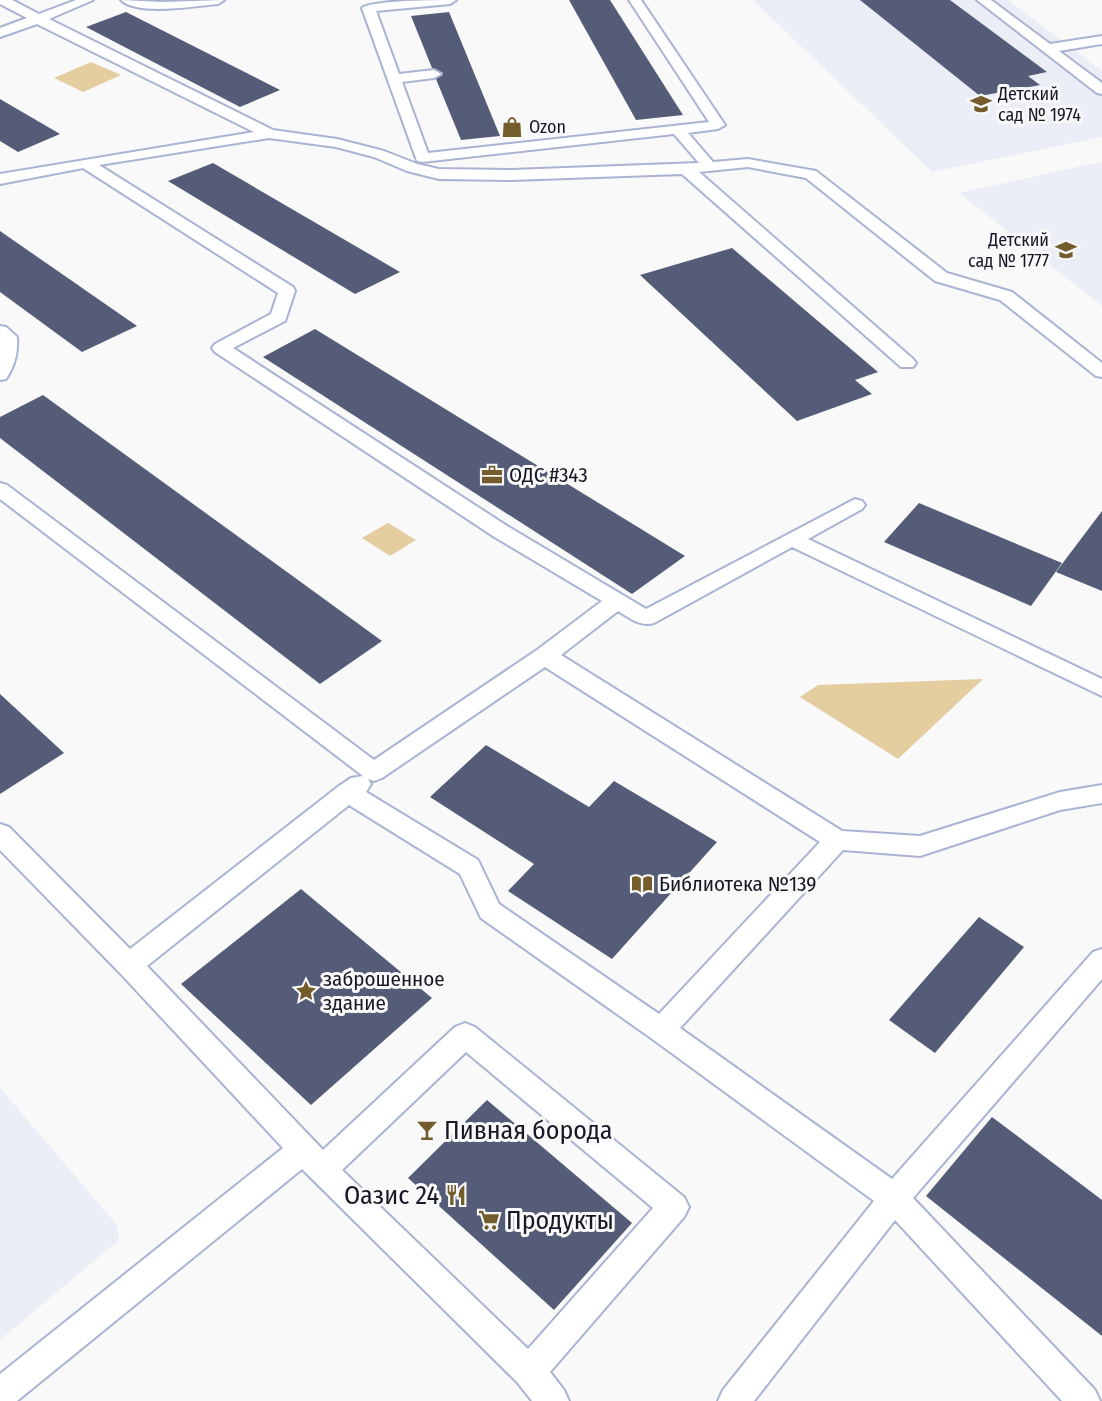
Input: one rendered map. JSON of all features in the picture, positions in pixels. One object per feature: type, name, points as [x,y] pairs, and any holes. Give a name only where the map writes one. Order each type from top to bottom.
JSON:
[{"type":"lane","points":[[2,0],[269,134]]},
{"type":"lane","points":[[0,33],[87,0]]},
{"type":"lane","points":[[127,0],[162,6],[218,0]]},
{"type":"lane","points":[[450,0],[368,8],[422,158],[718,125],[635,0]]},
{"type":"lane","points":[[983,0],[1102,90]]},
{"type":"lane","points":[[1047,49],[1102,40]]},
{"type":"lane","points":[[393,79],[434,74]]},
{"type":"lane","points":[[677,129],[709,166]]},
{"type":"lane","points":[[2,176],[269,134],[337,143],[379,154],[412,168],[439,174],[512,175],[686,169],[748,162],[811,174],[941,277],[1006,296],[1102,372]]},
{"type":"lane","points":[[85,163],[288,291],[279,317],[221,348],[500,531],[646,618],[855,505]]},
{"type":"lane","points":[[686,169],[907,363]]},
{"type":"lane","points":[[0,331],[8,337],[9,354],[0,375]]},
{"type":"lane","points":[[0,489],[374,772]]},
{"type":"lane","points":[[792,538],[1102,688]]},
{"type":"lane","points":[[129,964],[347,792],[545,656],[617,601]]},
{"type":"lane","points":[[545,656],[837,840],[920,846],[1060,801],[1102,794]]},
{"type":"lane","points":[[347,792],[469,867],[490,911],[661,1030],[894,1198],[1084,1401]]},
{"type":"lane","points":[[0,834],[129,964],[313,1160],[529,1372],[553,1401]]},
{"type":"lane","points":[[661,1030],[837,840]]},
{"type":"lane","points":[[734,1401],[894,1198],[1102,960]]},
{"type":"lane","points":[[0,1394],[211,1216],[313,1160],[465,1035],[674,1207],[529,1372]]},
{"type":"shaded area","name":"Детский сад № 1974","points":[[753,0],[1008,0],[1102,71],[1102,137],[932,172]]},
{"type":"shaded area","points":[[91,62],[121,75],[83,92],[54,78]]},
{"type":"shaded area","name":"Детский сад № 1777","points":[[1102,162],[1102,306],[959,193],[1081,166]]},
{"type":"shaded area","points":[[388,523],[416,540],[390,556],[362,538]]},
{"type":"shaded area","points":[[983,679],[898,759],[800,697],[818,685]]},
{"type":"shaded area","points":[[0,1088],[117,1225],[119,1240],[0,1340]]},
{"type":"building","points":[[569,0],[610,0],[683,115],[636,120]]},
{"type":"building","points":[[860,0],[950,0],[1047,72],[1028,76],[1040,85],[980,96]]},
{"type":"building","points":[[126,12],[280,90],[240,107],[86,27]]},
{"type":"building","points":[[449,12],[500,136],[461,140],[436,79],[443,73],[432,68],[411,16]]},
{"type":"building","points":[[0,99],[60,134],[18,152],[0,141]]},
{"type":"building","points":[[213,163],[400,272],[355,294],[168,181]]},
{"type":"building","points":[[0,231],[137,326],[82,352],[0,292]]},
{"type":"building","points":[[732,248],[878,372],[855,380],[872,394],[797,421],[640,275]]},
{"type":"building","points":[[315,329],[685,556],[632,594],[263,357]]},
{"type":"building","points":[[43,395],[382,641],[320,684],[0,438],[0,417]]},
{"type":"building","points":[[919,503],[1062,563],[1031,606],[884,542]]},
{"type":"building","points":[[1102,511],[1102,591],[1056,572]]},
{"type":"building","points":[[0,694],[64,753],[0,794]]},
{"type":"building","points":[[486,745],[589,807],[614,781],[717,842],[612,959],[508,891],[534,864],[430,797]]},
{"type":"building","points":[[301,889],[432,998],[311,1105],[181,984]]},
{"type":"building","points":[[979,917],[1024,947],[935,1053],[889,1020]]},
{"type":"building","points":[[487,1100],[632,1223],[554,1310],[408,1178]]},
{"type":"building","points":[[992,1117],[1102,1200],[1102,1336],[926,1196]]},
{"type":"place","name":"Детский сад № 1974","points":[[981,104]]},
{"type":"place","name":"Ozon","points":[[512,127]]},
{"type":"place","name":"Детский сад № 1777","points":[[1066,250]]},
{"type":"place","name":"ОДС #343","points":[[492,475]]},
{"type":"place","name":"Библиотека №139","points":[[642,884]]},
{"type":"place","name":"заброшенное здание","points":[[306,991]]},
{"type":"place","name":"Пивная борода","points":[[427,1130]]},
{"type":"place","name":"Оазис 24","points":[[456,1195]]},
{"type":"place","name":"Продукты","points":[[489,1220]]}]
